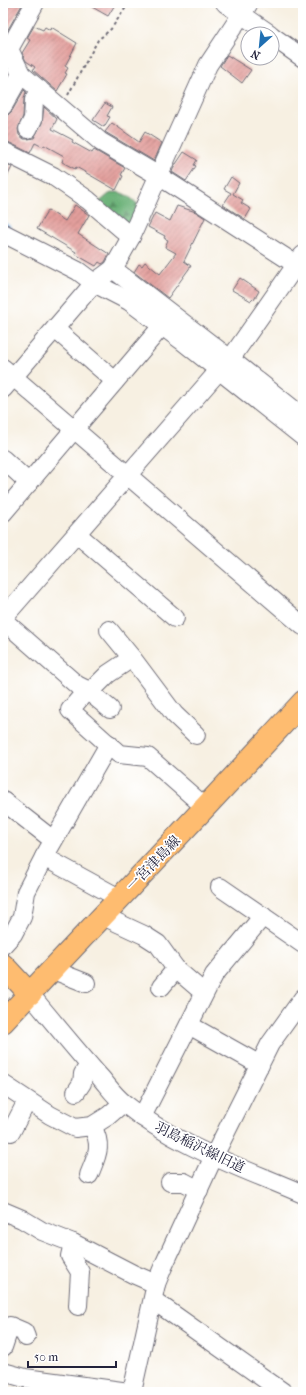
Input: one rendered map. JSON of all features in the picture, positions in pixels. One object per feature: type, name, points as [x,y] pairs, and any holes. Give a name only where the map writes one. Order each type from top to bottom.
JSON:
[{"type":"main road","name":"一宮津島線","points":[[3,1022],[302,705]]},
{"type":"main road","points":[[3,965],[30,994]]},
{"type":"street","points":[[35,3],[6,46],[21,74],[101,142],[301,263],[224,364],[3,619],[77,685],[87,690],[110,709]]},
{"type":"street","points":[[225,3],[245,9],[262,26]]},
{"type":"street","points":[[245,9],[208,65],[131,237],[113,269],[94,283],[55,329],[6,378],[74,429],[303,626]]},
{"type":"street","points":[[280,41],[303,58]]},
{"type":"street","points":[[3,106],[21,74]]},
{"type":"street","points":[[28,129],[33,119],[34,100],[39,89]]},
{"type":"street","points":[[3,151],[52,176],[88,200],[131,237]]},
{"type":"street","points":[[3,233],[78,271],[94,283],[130,301],[162,326],[224,364],[303,417]]},
{"type":"street","points":[[113,269],[224,364],[303,437]]},
{"type":"street","points":[[3,513],[162,326]]},
{"type":"street","points":[[55,329],[115,381]]},
{"type":"street","points":[[3,459],[29,483]]},
{"type":"street","points":[[76,534],[175,618]]},
{"type":"street","points":[[109,630],[174,714],[196,735]]},
{"type":"street","points":[[132,658],[108,674],[93,688],[87,690],[70,710],[119,754],[148,757],[206,808]]},
{"type":"street","points":[[3,945],[13,934],[22,917],[26,892],[44,857],[109,744]]},
{"type":"street","points":[[3,801],[53,840]]},
{"type":"street","points":[[44,857],[119,898]]},
{"type":"street","points":[[220,887],[303,944]]},
{"type":"street","points":[[104,916],[144,935],[158,944],[176,969],[204,993]]},
{"type":"street","points":[[142,1117],[154,1096],[164,1072],[214,975],[263,916]]},
{"type":"street","points":[[161,987],[176,969]]},
{"type":"street","points":[[53,970],[86,983]]},
{"type":"street","name":"羽島稲沢線旧道","points":[[30,994],[89,1065],[123,1103],[142,1117],[165,1133],[214,1156],[303,1194]]},
{"type":"street","points":[[132,1392],[155,1292],[199,1190],[214,1156],[270,1044],[303,998]]},
{"type":"street","points":[[189,1025],[260,1065]]},
{"type":"street","points":[[83,1088],[84,1074],[89,1065]]},
{"type":"street","points":[[3,1084],[27,1101],[75,1128],[92,1126],[108,1116],[123,1103]]},
{"type":"street","points":[[11,1132],[27,1101]]},
{"type":"street","points":[[89,1175],[98,1150],[98,1136],[92,1126]]},
{"type":"street","points":[[170,1182],[184,1182],[199,1190]]},
{"type":"street","points":[[3,1211],[22,1219],[42,1231],[73,1243],[133,1274],[283,1392]]},
{"type":"street","points":[[73,1243],[70,1256],[80,1272],[78,1306]]},
{"type":"street","points":[[3,1347],[10,1326],[24,1332],[26,1337]]},
{"type":"street","points":[[3,1372],[25,1378],[86,1389],[129,1392]]},
{"type":"path","points":[[61,108],[98,40],[111,29],[129,3]]},
{"type":"green space","points":[[115,192],[126,195],[141,207],[132,230],[97,204],[109,194]]},
{"type":"building","points":[[3,3],[23,3],[6,33],[3,33]]},
{"type":"building","points":[[85,3],[116,3],[108,16]]},
{"type":"building","points":[[34,26],[43,30],[45,27],[50,30],[51,27],[77,43],[65,66],[68,68],[65,73],[67,74],[57,91],[33,70],[35,67],[26,61],[22,53],[30,40],[27,38]]},
{"type":"building","points":[[227,55],[240,63],[240,66],[245,66],[251,70],[242,83],[220,66]]},
{"type":"building","points":[[24,90],[26,92],[23,116],[18,129],[19,135],[24,139],[34,138],[42,123],[44,107],[57,119],[52,129],[73,140],[72,142],[92,153],[94,150],[125,168],[116,190],[76,167],[75,169],[62,162],[64,156],[44,145],[43,147],[35,143],[30,153],[3,141],[3,116],[8,115],[12,111]]},
{"type":"building","points":[[105,103],[112,107],[107,116],[110,117],[104,127],[93,120]]},
{"type":"building","points":[[112,123],[139,142],[145,132],[162,143],[154,161],[105,132]]},
{"type":"building","points":[[184,152],[197,160],[194,165],[196,166],[186,181],[172,172],[175,164]]},
{"type":"building","points":[[3,163],[12,167],[3,185]]},
{"type":"building","points":[[231,177],[239,183],[233,194],[243,200],[241,203],[251,209],[245,219],[223,205],[231,193],[224,189]]},
{"type":"building","points":[[75,205],[89,215],[78,234],[109,254],[105,262],[102,264],[99,262],[96,266],[75,254],[76,252],[37,229],[48,210],[65,221]]},
{"type":"building","points":[[177,206],[196,212],[205,218],[184,261],[191,266],[168,298],[134,272],[139,264],[142,266],[145,262],[160,274],[176,253],[165,247],[168,240],[164,238],[165,236],[148,227],[155,213],[170,221]]},
{"type":"building","points":[[240,278],[259,291],[254,300],[253,299],[251,301],[232,290]]},
{"type":"waterway","points":[[3,223],[9,227]]}]
